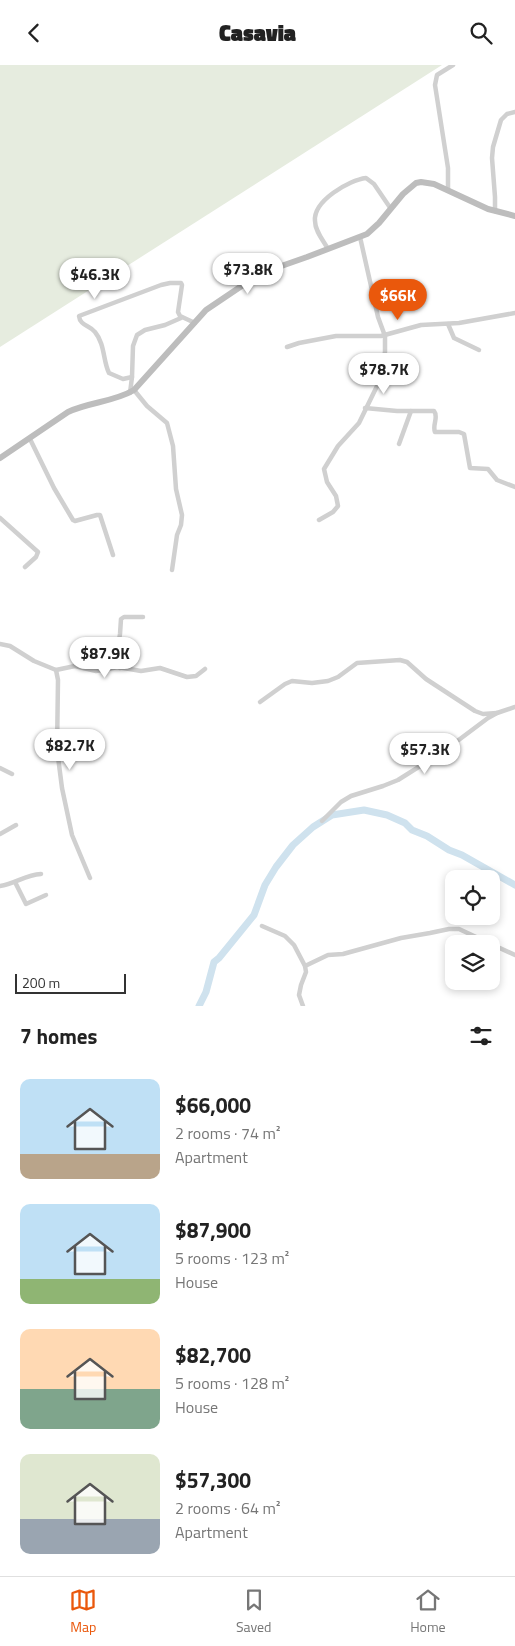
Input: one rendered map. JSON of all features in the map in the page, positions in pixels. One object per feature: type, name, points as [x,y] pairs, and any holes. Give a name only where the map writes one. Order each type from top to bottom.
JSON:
[{"type":"street","points":[[448,190],[448,168],[435,85],[437,75],[454,65]]},
{"type":"street","points":[[495,211],[493,147],[501,120],[507,114],[515,112]]},
{"type":"street","points":[[328,249],[316,228],[315,216],[320,205],[330,194],[360,179],[366,178],[374,184],[391,209]]},
{"type":"street","points":[[0,459],[68,412],[132,392],[206,310],[257,276],[360,237],[374,229],[403,194],[416,183],[434,184],[481,206],[515,216]]},
{"type":"street","points":[[319,520],[333,512],[338,506],[336,496],[324,474],[326,465],[343,440],[357,427],[381,375],[385,352],[385,335],[378,317],[360,237]]},
{"type":"street","points":[[132,377],[123,379],[110,373],[98,337],[92,329],[82,323],[79,316],[161,285],[181,283],[178,312],[181,317],[195,323]]},
{"type":"street","points":[[287,347],[336,336],[385,335],[422,325],[448,324],[515,313]]},
{"type":"street","points":[[172,570],[182,515],[176,489],[173,446],[167,423],[132,392],[133,346],[137,335],[181,317]]},
{"type":"street","points":[[448,324],[454,338],[479,350]]},
{"type":"street","points":[[365,408],[436,411],[435,432],[459,432],[465,435],[470,467],[488,469],[497,480],[515,487]]},
{"type":"street","points":[[399,444],[411,411]]},
{"type":"street","points":[[30,439],[54,488],[73,520],[78,521],[100,515],[113,555]]},
{"type":"street","points":[[0,518],[38,552],[36,557],[24,567]]},
{"type":"street","points":[[120,668],[118,646],[121,619],[124,617],[143,617]]},
{"type":"street","points":[[0,644],[10,646],[34,661],[56,669],[75,666],[96,671],[120,668],[141,671],[160,668],[187,677],[196,676],[205,669]]},
{"type":"street","points":[[260,702],[292,681],[312,683],[328,681],[338,677],[358,663],[400,660],[475,711],[483,714],[497,713]]},
{"type":"street","points":[[56,669],[58,680],[57,749],[62,788],[72,835],[90,878]]},
{"type":"street","points":[[322,821],[341,802],[351,796],[383,786],[403,777],[488,718],[515,707]]},
{"type":"street","points":[[0,768],[12,774]]},
{"type":"street","points":[[0,834],[16,825]]},
{"type":"street","points":[[0,887],[25,877],[41,874]]},
{"type":"street","points":[[15,882],[26,904],[46,895]]},
{"type":"street","points":[[262,926],[285,935],[294,945],[305,966],[306,972],[299,995],[303,1006]]},
{"type":"street","points":[[305,966],[328,955],[343,954],[401,938],[448,929],[459,929],[472,935]]},
{"type":"street","points":[[500,948],[515,955]]},
{"type":"shaded area","points":[[0,65],[442,65],[0,347]]},
{"type":"waterway","points":[[199,1006],[206,992],[214,962],[254,915],[265,885],[276,867],[293,845],[313,827],[332,815],[364,810],[387,815],[405,823],[412,830],[427,836],[449,850],[462,855],[515,885]]}]
